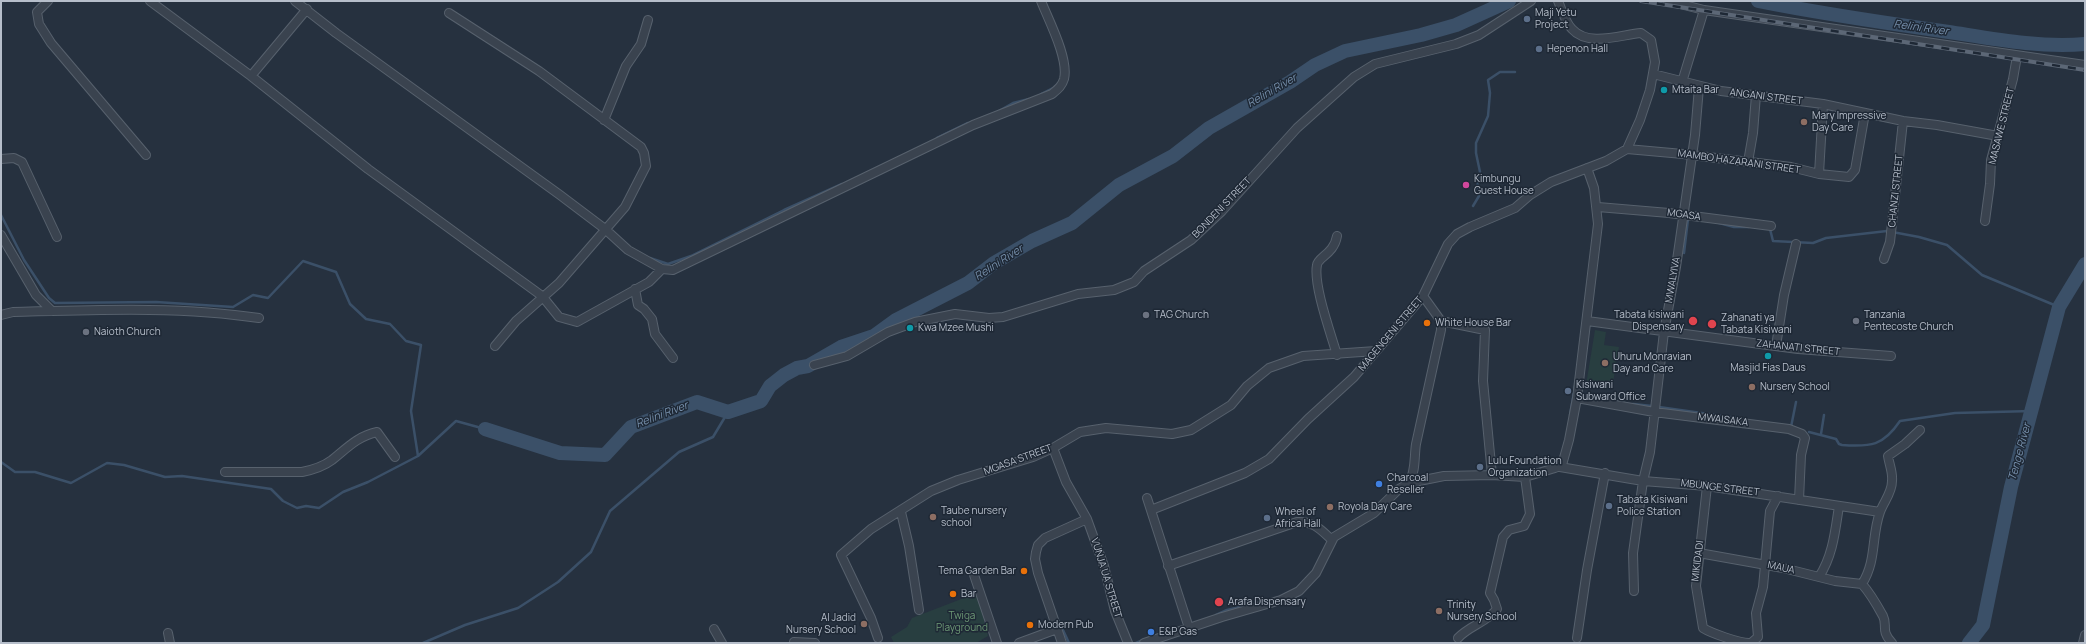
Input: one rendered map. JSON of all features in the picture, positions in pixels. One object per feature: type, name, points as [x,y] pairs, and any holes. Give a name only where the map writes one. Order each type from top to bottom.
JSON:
[{"type":"street","points":[[48,1],[37,12],[37,18],[43,31],[67,63],[146,155]]},
{"type":"street","points":[[150,1],[251,76],[368,169],[542,296],[559,318],[577,322],[635,288],[649,282],[662,269]]},
{"type":"street","points":[[295,1],[336,33],[497,148],[605,229],[628,250],[662,269],[673,270],[973,125],[1052,94],[1061,87],[1065,73],[1059,47],[1041,1]]},
{"type":"street","name":"BONDENI STREET","points":[[814,365],[847,356],[888,332],[915,322],[955,314],[989,318],[1003,317],[1078,294],[1114,290],[1134,282],[1144,271],[1191,240],[1222,211],[1297,128],[1354,78],[1375,64],[1456,44],[1479,35],[1531,1]]},
{"type":"street","points":[[1558,1],[1568,25],[1580,36],[1593,39],[1641,33],[1648,37],[1652,44],[1655,62],[1647,102],[1627,149]]},
{"type":"street","points":[[1668,1],[1704,10],[2085,65]]},
{"type":"street","points":[[251,76],[307,9]]},
{"type":"street","points":[[1682,82],[1704,10]]},
{"type":"street","points":[[449,13],[539,72],[641,147],[646,159],[646,166],[625,207],[559,283],[542,296],[495,346]]},
{"type":"street","points":[[604,120],[626,66],[641,44],[648,20]]},
{"type":"street","name":"MASAWE STREET","points":[[1985,221],[1990,184],[1991,160],[2013,80],[2017,56]]},
{"type":"street","name":"ANGANI STREET","points":[[1653,74],[1699,87],[1822,104],[1902,121],[1937,125],[1998,136]]},
{"type":"street","name":"MWALYIVA","points":[[1634,591],[1633,553],[1643,480],[1650,452],[1664,332],[1683,215],[1699,87]]},
{"type":"street","points":[[1748,162],[1753,133],[1756,95]]},
{"type":"street","points":[[1819,174],[1822,104]]},
{"type":"street","name":"MAMBO HAZARANI STREET","points":[[1627,149],[1791,167],[1819,174],[1849,177],[1852,176],[1855,170],[1865,113]]},
{"type":"street","name":"CHANZI STREET","points":[[1884,259],[1890,237],[1902,121]]},
{"type":"street","name":"MAGENGENI STREET","points":[[1150,510],[1260,466],[1354,377],[1376,352],[1423,296],[1448,244],[1457,234],[1470,226],[1515,208],[1530,195],[1551,182],[1617,156],[1627,149]]},
{"type":"street","points":[[1,158],[14,158],[22,162],[57,237]]},
{"type":"street","points":[[1144,643],[1281,600],[1299,591],[1316,573],[1332,540],[1340,532],[1374,513],[1399,489],[1409,483],[1444,476],[1492,474],[1525,477],[1560,467],[1564,461],[1577,398],[1598,224],[1598,207],[1587,168]]},
{"type":"street","name":"MGASA","points":[[1598,207],[1683,215],[1771,226]]},
{"type":"street","points":[[1,235],[36,295],[52,311]]},
{"type":"street","points":[[1337,236],[1332,250],[1319,261],[1317,266],[1320,291],[1337,355]]},
{"type":"street","points":[[1776,346],[1784,295],[1796,244]]},
{"type":"street","points":[[635,288],[638,305],[644,309],[652,319],[655,334],[673,358]]},
{"type":"street","points":[[1409,483],[1414,472],[1414,458],[1441,334],[1441,321],[1423,296]]},
{"type":"street","points":[[1,315],[13,312],[52,311],[179,311],[232,314],[259,318]]},
{"type":"street","points":[[1441,321],[1485,330],[1483,381],[1492,474]]},
{"type":"street","name":"ZAHANATI STREET","points":[[1587,321],[1776,346],[1891,356]]},
{"type":"street","name":"MGASA STREET","points":[[878,638],[871,618],[841,555],[871,529],[901,512],[931,491],[942,486],[1033,457],[1053,448],[1080,432],[1092,429],[1120,428],[1172,434],[1191,430],[1231,406],[1248,386],[1269,368],[1303,356],[1376,352]]},
{"type":"street","name":"MWAISAKA","points":[[1577,398],[1654,412],[1742,421],[1789,428],[1802,434],[1805,438],[1801,455],[1799,500]]},
{"type":"street","points":[[1892,643],[1884,632],[1883,617],[1862,584],[1873,561],[1874,540],[1880,512],[1887,501],[1892,480],[1888,457],[1920,430]]},
{"type":"street","points":[[225,472],[302,472],[313,470],[331,460],[354,441],[368,434],[377,432],[395,457]]},
{"type":"street","name":"VUNJA UA STREET","points":[[1053,448],[1066,482],[1087,519],[1104,566],[1115,611],[1128,643]]},
{"type":"street","name":"MBUNGE STREET","points":[[1560,467],[1643,480],[1707,486],[1880,512]]},
{"type":"street","points":[[1577,638],[1598,505],[1605,473]]},
{"type":"street","points":[[1458,638],[1467,629],[1493,614],[1497,609],[1490,593],[1503,538],[1509,530],[1524,526],[1530,514],[1525,477]]},
{"type":"street","name":"MIKIDADI","points":[[1707,486],[1696,594],[1703,628],[1710,632],[1742,643],[1752,642]]},
{"type":"street","points":[[1752,642],[1759,634],[1756,613],[1762,587],[1770,511],[1778,496]]},
{"type":"street","points":[[1147,498],[1189,628]]},
{"type":"street","points":[[1819,577],[1827,564],[1834,546],[1840,506]]},
{"type":"street","points":[[901,512],[910,546],[919,610]]},
{"type":"street","points":[[1062,643],[1038,573],[1035,559],[1036,552],[1038,545],[1045,538],[1087,519]]},
{"type":"street","points":[[1168,566],[1297,522],[1313,524],[1332,540]]},
{"type":"street","name":"MAUA","points":[[1699,553],[1764,564],[1835,582],[1862,584]]},
{"type":"street","points":[[973,572],[997,643]]},
{"type":"street","points":[[714,629],[722,643]]},
{"type":"street","points":[[1019,643],[1057,629]]},
{"type":"street","points":[[168,633],[170,643]]},
{"type":"street","points":[[2083,643],[2085,635]]},
{"type":"street","points":[[794,642],[815,643]]},
{"type":"green space","points":[[1595,330],[1606,332],[1604,345],[1619,347],[1612,389],[1586,385]]},
{"type":"green space","name":"Twiga Playground","points":[[977,593],[988,636],[976,643],[894,643],[891,637],[907,627],[912,618]]},
{"type":"waterway","name":"Relini River","points":[[485,429],[560,453],[605,455],[631,427],[697,402],[728,412],[761,401],[770,386],[784,375],[797,368],[808,366],[841,347],[874,336],[896,320],[968,283],[994,263],[1032,241],[1072,223],[1119,185],[1173,156],[1209,128],[1290,82],[1315,65],[1345,51],[1421,35],[1456,25],[1509,1]]},
{"type":"waterway","name":"Relini River","points":[[1758,1],[1854,18],[2000,40],[2051,45],[2085,44]]},
{"type":"waterway","points":[[1473,206],[1479,196],[1477,188],[1480,172],[1476,153],[1476,143],[1488,116],[1490,93],[1488,80],[1500,72],[1515,72]]},
{"type":"waterway","points":[[1041,94],[1053,88]]},
{"type":"waterway","points":[[997,112],[1013,103],[1029,99]]},
{"type":"waterway","points":[[937,138],[968,123]]},
{"type":"waterway","points":[[650,258],[668,264],[691,256],[784,210],[842,184]]},
{"type":"waterway","points":[[1,215],[24,260],[49,298],[55,303],[156,302],[233,307],[253,295],[268,298],[303,261],[336,272],[350,304],[366,319],[390,324],[406,341],[421,345],[411,411],[418,456]]},
{"type":"waterway","points":[[1684,253],[1688,219],[1690,218]]},
{"type":"waterway","points":[[1719,223],[1734,227],[1749,227]]},
{"type":"waterway","points":[[1768,228],[1770,229],[1773,241],[1813,243],[1826,238],[1887,231],[1919,237],[1947,245],[1982,275],[2059,307]]},
{"type":"waterway","name":"Tenge River","points":[[1969,643],[1983,625],[2011,487],[2059,307],[2085,264]]},
{"type":"waterway","points":[[1570,415],[1575,386]]},
{"type":"waterway","points":[[1791,427],[1796,402]]},
{"type":"waterway","points":[[1633,404],[1652,406]]},
{"type":"waterway","points":[[1659,407],[1744,419]]},
{"type":"waterway","points":[[1809,432],[1836,439],[1839,444],[1842,445],[1861,446],[1869,445],[1882,440],[1888,436],[1900,421],[1955,413],[2032,411]]},
{"type":"waterway","points":[[423,643],[465,625],[518,608],[558,582],[591,552],[610,511],[679,452],[713,437],[728,412]]},
{"type":"waterway","points":[[1821,434],[1824,415]]},
{"type":"waterway","points":[[1,462],[15,472],[35,472],[71,483],[107,463],[124,465],[165,477],[182,476],[271,489],[283,501],[297,508],[306,506],[319,508],[343,492],[368,482],[418,456],[456,421],[485,429]]},
{"type":"waterway","points":[[1516,473],[1533,471]]},
{"type":"waterway","points":[[1216,615],[1227,610],[1253,604]]},
{"type":"waterway","points":[[1063,630],[1069,643]]},
{"type":"waterway","points":[[1136,643],[1143,640]]},
{"type":"railway","points":[[1641,1],[2085,70]]},
{"type":"place","name":"Maji Yetu Project","points":[[1527,19]]},
{"type":"place","name":"Hepenon Hall","points":[[1539,49]]},
{"type":"place","name":"Mtaita Bar","points":[[1664,90]]},
{"type":"place","name":"Mary Impressive Day Care","points":[[1804,122]]},
{"type":"place","name":"Kimbungu Guest House","points":[[1466,185]]},
{"type":"place","name":"TAG Church","points":[[1146,315]]},
{"type":"place","name":"Tabata kisiwani Dispensary","points":[[1693,321]]},
{"type":"place","name":"Tanzania Pentecoste Church","points":[[1856,321]]},
{"type":"place","name":"White House Bar","points":[[1427,323]]},
{"type":"place","name":"Zahanati ya Tabata Kisiwani","points":[[1712,324]]},
{"type":"place","name":"Kwa Mzee Mushi","points":[[910,328]]},
{"type":"place","name":"Naioth Church","points":[[86,332]]},
{"type":"place","name":"Masjid Fias Daus","points":[[1768,356]]},
{"type":"place","name":"Uhuru Monravian Day and Care","points":[[1605,363]]},
{"type":"place","name":"Nursery School","points":[[1752,387]]},
{"type":"place","name":"Kisiwani Subward Office","points":[[1568,391]]},
{"type":"place","name":"Lulu Foundation Organization","points":[[1480,467]]},
{"type":"place","name":"Charcoal Reseller","points":[[1379,484]]},
{"type":"place","name":"Tabata Kisiwani Police Station","points":[[1609,506]]},
{"type":"place","name":"Royola Day Care","points":[[1330,507]]},
{"type":"place","name":"Taube nursery school","points":[[933,517]]},
{"type":"place","name":"Wheel of Africa Hall","points":[[1267,518]]},
{"type":"place","name":"Tema Garden Bar","points":[[1024,571]]},
{"type":"place","name":"Bar","points":[[953,594]]},
{"type":"place","name":"Arafa Dispensary","points":[[1219,602]]},
{"type":"place","name":"Trinity Nursery School","points":[[1439,611]]},
{"type":"place","name":"Al Jadid Nursery School","points":[[864,624]]},
{"type":"place","name":"Modern Pub","points":[[1030,625]]},
{"type":"place","name":"E&P Gas","points":[[1151,632]]}]
